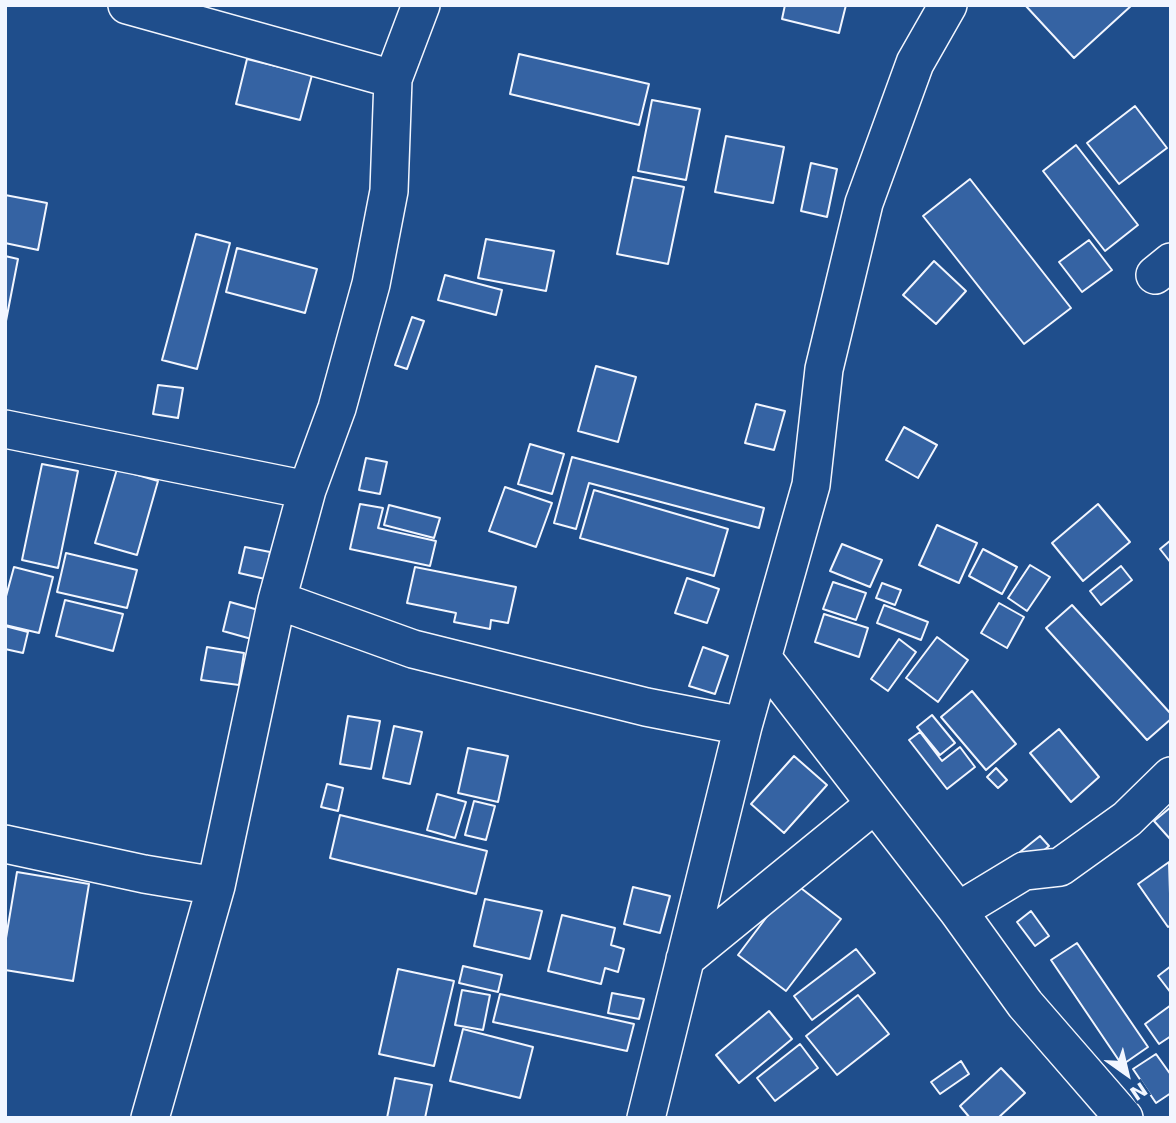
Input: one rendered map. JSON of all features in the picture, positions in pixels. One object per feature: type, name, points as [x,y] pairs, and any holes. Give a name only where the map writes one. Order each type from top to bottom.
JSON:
[{"type":"street","points":[[127,5],[211,31],[393,79]]},
{"type":"street","points":[[150,1118],[216,886],[277,600],[307,491],[337,408],[371,284],[389,191],[393,79],[421,5]]},
{"type":"street","points":[[646,1118],[743,726],[764,660],[811,485],[824,369],[864,203],[915,63],[948,5]]},
{"type":"street","points":[[5,429],[307,491]]},
{"type":"street","points":[[277,600],[413,649],[646,707],[743,726]]},
{"type":"street","points":[[764,660],[958,911],[1026,1004],[1124,1118]]},
{"type":"street","points":[[958,911],[1024,871],[1060,867],[1127,819],[1171,776]]},
{"type":"street","points":[[685,959],[875,803]]},
{"type":"street","points":[[5,844],[144,874],[216,886]]},
{"type":"building","points":[[785,5],[846,5],[839,33],[782,19]]},
{"type":"building","points":[[1025,5],[1132,5],[1074,58]]},
{"type":"building","points":[[519,54],[649,84],[639,125],[510,94]]},
{"type":"building","points":[[247,59],[312,75],[300,120],[236,104]]},
{"type":"building","points":[[652,100],[700,109],[686,180],[638,171]]},
{"type":"building","points":[[1135,106],[1167,148],[1119,184],[1087,143]]},
{"type":"building","points":[[726,136],[784,147],[773,203],[715,192]]},
{"type":"building","points":[[1076,145],[1138,225],[1105,251],[1043,171]]},
{"type":"building","points":[[811,163],[837,169],[827,217],[801,211]]},
{"type":"building","points":[[633,177],[684,187],[668,264],[617,254]]},
{"type":"building","points":[[970,179],[1071,308],[1024,344],[923,216]]},
{"type":"building","points":[[5,195],[47,203],[38,250],[5,243]]},
{"type":"building","points":[[196,234],[230,243],[197,369],[162,360]]},
{"type":"building","points":[[486,239],[554,251],[546,291],[478,278]]},
{"type":"building","points":[[1089,240],[1112,270],[1082,292],[1059,262]]},
{"type":"building","points":[[237,248],[317,269],[305,313],[226,292]]},
{"type":"building","points":[[5,256],[18,259],[5,326]]},
{"type":"building","points":[[934,261],[966,291],[936,324],[903,295]]},
{"type":"building","points":[[445,275],[502,290],[496,315],[438,300]]},
{"type":"building","points":[[412,317],[424,321],[407,369],[395,365]]},
{"type":"building","points":[[596,366],[636,377],[618,442],[578,431]]},
{"type":"building","points":[[158,385],[183,388],[178,418],[153,414]]},
{"type":"building","points":[[756,404],[785,411],[774,450],[745,443]]},
{"type":"building","points":[[904,427],[937,445],[918,478],[886,460]]},
{"type":"building","points":[[530,444],[564,454],[552,494],[518,484]]},
{"type":"building","points":[[572,457],[764,508],[759,528],[589,483],[576,529],[554,523]]},
{"type":"building","points":[[366,458],[387,462],[380,494],[359,490]]},
{"type":"building","points":[[42,464],[78,471],[58,568],[22,560]]},
{"type":"building","points":[[117,469],[158,481],[137,555],[95,543]]},
{"type":"building","points":[[505,487],[552,503],[536,547],[489,531]]},
{"type":"building","points":[[594,490],[728,529],[714,576],[580,538]]},
{"type":"building","points":[[360,504],[383,508],[378,528],[436,541],[430,566],[350,549]]},
{"type":"building","points":[[1098,504],[1130,542],[1083,581],[1052,543]]},
{"type":"building","points":[[389,505],[440,518],[434,538],[384,525]]},
{"type":"building","points":[[937,525],[977,543],[959,583],[919,565]]},
{"type":"building","points":[[1171,540],[1171,563],[1160,549]]},
{"type":"building","points":[[842,544],[882,560],[870,587],[830,571]]},
{"type":"building","points":[[245,547],[270,552],[265,579],[239,573]]},
{"type":"building","points":[[983,549],[1017,567],[1002,594],[969,576]]},
{"type":"building","points":[[66,553],[137,570],[127,608],[57,592]]},
{"type":"building","points":[[1030,565],[1050,577],[1027,611],[1008,598]]},
{"type":"building","points":[[1121,566],[1132,580],[1101,605],[1090,591]]},
{"type":"building","points":[[14,567],[53,577],[39,633],[5,625],[5,600]]},
{"type":"building","points":[[415,567],[516,587],[508,623],[491,620],[490,629],[454,622],[456,613],[407,603]]},
{"type":"building","points":[[687,578],[719,589],[707,623],[675,613]]},
{"type":"building","points":[[833,582],[866,593],[856,620],[823,609]]},
{"type":"building","points":[[882,583],[901,590],[895,605],[876,598]]},
{"type":"building","points":[[65,600],[123,614],[113,651],[56,636]]},
{"type":"building","points":[[230,602],[262,611],[255,640],[223,631]]},
{"type":"building","points":[[999,603],[1024,617],[1007,648],[981,633]]},
{"type":"building","points":[[884,605],[928,622],[921,640],[877,623]]},
{"type":"building","points":[[1072,605],[1171,714],[1171,719],[1147,740],[1046,628]]},
{"type":"building","points":[[824,614],[868,628],[859,657],[815,642]]},
{"type":"building","points":[[5,626],[28,632],[23,653],[5,649]]},
{"type":"building","points":[[937,637],[968,660],[938,702],[906,678]]},
{"type":"building","points":[[899,639],[916,652],[888,691],[871,679]]},
{"type":"building","points":[[207,647],[244,653],[239,685],[201,680]]},
{"type":"building","points":[[703,647],[728,656],[715,694],[689,686]]},
{"type":"building","points":[[972,691],[1016,744],[986,770],[941,717]]},
{"type":"building","points":[[932,715],[955,743],[940,755],[917,727]]},
{"type":"building","points":[[348,716],[380,721],[371,769],[340,764]]},
{"type":"building","points":[[394,726],[422,732],[410,784],[383,778]]},
{"type":"building","points":[[1059,729],[1099,777],[1071,802],[1030,753]]},
{"type":"building","points":[[920,732],[942,761],[960,747],[975,767],[947,789],[909,740]]},
{"type":"building","points":[[468,748],[508,756],[498,802],[458,793]]},
{"type":"building","points":[[794,756],[827,785],[784,833],[751,804]]},
{"type":"building","points":[[996,768],[1007,780],[998,788],[987,777]]},
{"type":"building","points":[[327,784],[343,788],[338,811],[321,807]]},
{"type":"building","points":[[437,794],[466,802],[455,838],[427,830]]},
{"type":"building","points":[[474,801],[495,806],[486,840],[465,835]]},
{"type":"building","points":[[1171,807],[1171,840],[1154,821]]},
{"type":"building","points":[[340,815],[487,851],[476,894],[330,858]]},
{"type":"building","points":[[1040,836],[1049,846],[1029,863],[1020,852]]},
{"type":"building","points":[[1169,862],[1171,925],[1168,927],[1138,884]]},
{"type":"building","points":[[17,872],[89,884],[73,981],[5,970],[5,944]]},
{"type":"building","points":[[793,882],[841,919],[786,991],[738,955]]},
{"type":"building","points":[[633,887],[670,896],[660,933],[624,924]]},
{"type":"building","points":[[485,899],[542,911],[530,959],[474,946]]},
{"type":"building","points":[[1031,911],[1049,936],[1035,946],[1017,922]]},
{"type":"building","points":[[562,915],[615,928],[611,945],[624,949],[618,972],[605,968],[601,984],[548,971]]},
{"type":"building","points":[[1077,943],[1148,1047],[1122,1065],[1051,960]]},
{"type":"building","points":[[856,949],[875,973],[812,1020],[794,996]]},
{"type":"building","points":[[463,966],[502,975],[498,992],[459,983]]},
{"type":"building","points":[[1171,966],[1171,993],[1158,976]]},
{"type":"building","points":[[398,969],[454,981],[434,1066],[379,1054]]},
{"type":"building","points":[[462,990],[490,995],[483,1030],[455,1025]]},
{"type":"building","points":[[612,993],[644,999],[639,1019],[608,1013]]},
{"type":"building","points":[[500,994],[634,1024],[627,1051],[493,1022]]},
{"type":"building","points":[[858,995],[889,1034],[837,1075],[806,1036]]},
{"type":"building","points":[[1171,1005],[1171,1036],[1159,1044],[1145,1024]]},
{"type":"building","points":[[769,1011],[792,1039],[739,1083],[716,1055]]},
{"type":"building","points":[[463,1029],[533,1047],[520,1098],[450,1081]]},
{"type":"building","points":[[800,1044],[818,1068],[775,1101],[757,1078]]},
{"type":"building","points":[[1156,1054],[1171,1075],[1171,1093],[1156,1103],[1133,1069]]},
{"type":"building","points":[[961,1061],[969,1074],[940,1094],[931,1082]]},
{"type":"building","points":[[1001,1068],[1025,1093],[998,1118],[970,1118],[960,1106]]},
{"type":"building","points":[[395,1078],[432,1085],[425,1118],[387,1118]]}]
